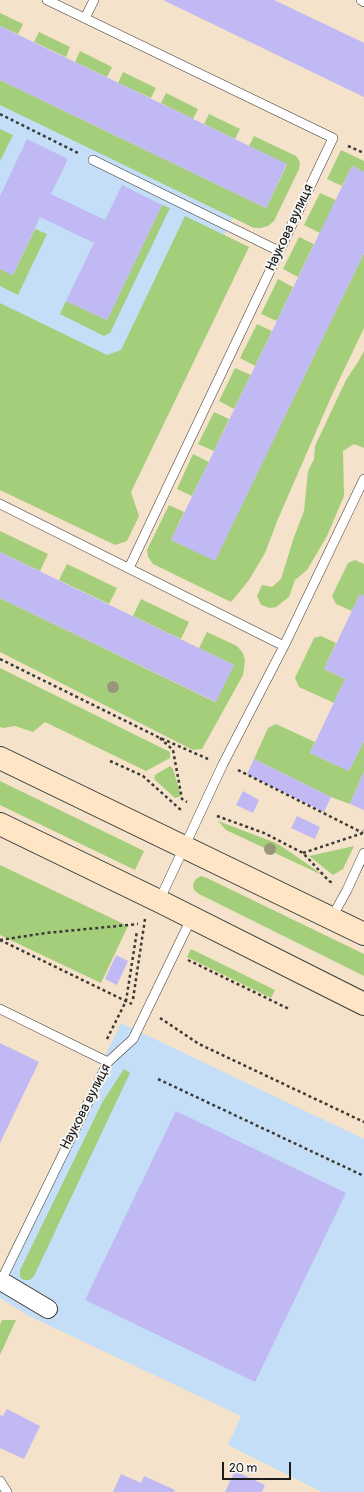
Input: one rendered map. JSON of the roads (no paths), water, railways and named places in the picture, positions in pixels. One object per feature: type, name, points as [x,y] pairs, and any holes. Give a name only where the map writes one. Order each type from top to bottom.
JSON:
[{"type":"main road","points":[[0,758],[364,934]]},
{"type":"main road","points":[[0,824],[159,901],[364,1004]]},
{"type":"street","points":[[0,1282],[48,1309]]},
{"type":"lane","name":"Наукова вулиця","points":[[47,0],[333,138],[129,568]]},
{"type":"lane","points":[[84,18],[94,0]]},
{"type":"lane","points":[[360,0],[364,2]]},
{"type":"lane","points":[[93,160],[279,251]]},
{"type":"lane","points":[[159,901],[223,764],[284,646],[364,479]]},
{"type":"lane","points":[[0,504],[284,646]]},
{"type":"lane","points":[[331,918],[347,890],[364,853]]},
{"type":"lane","name":"Наукова вулиця","points":[[0,1282],[108,1062],[133,1039],[192,918]]},
{"type":"lane","points":[[0,1010],[108,1062]]},
{"type":"lane","points":[[0,1481],[7,1492]]}]
